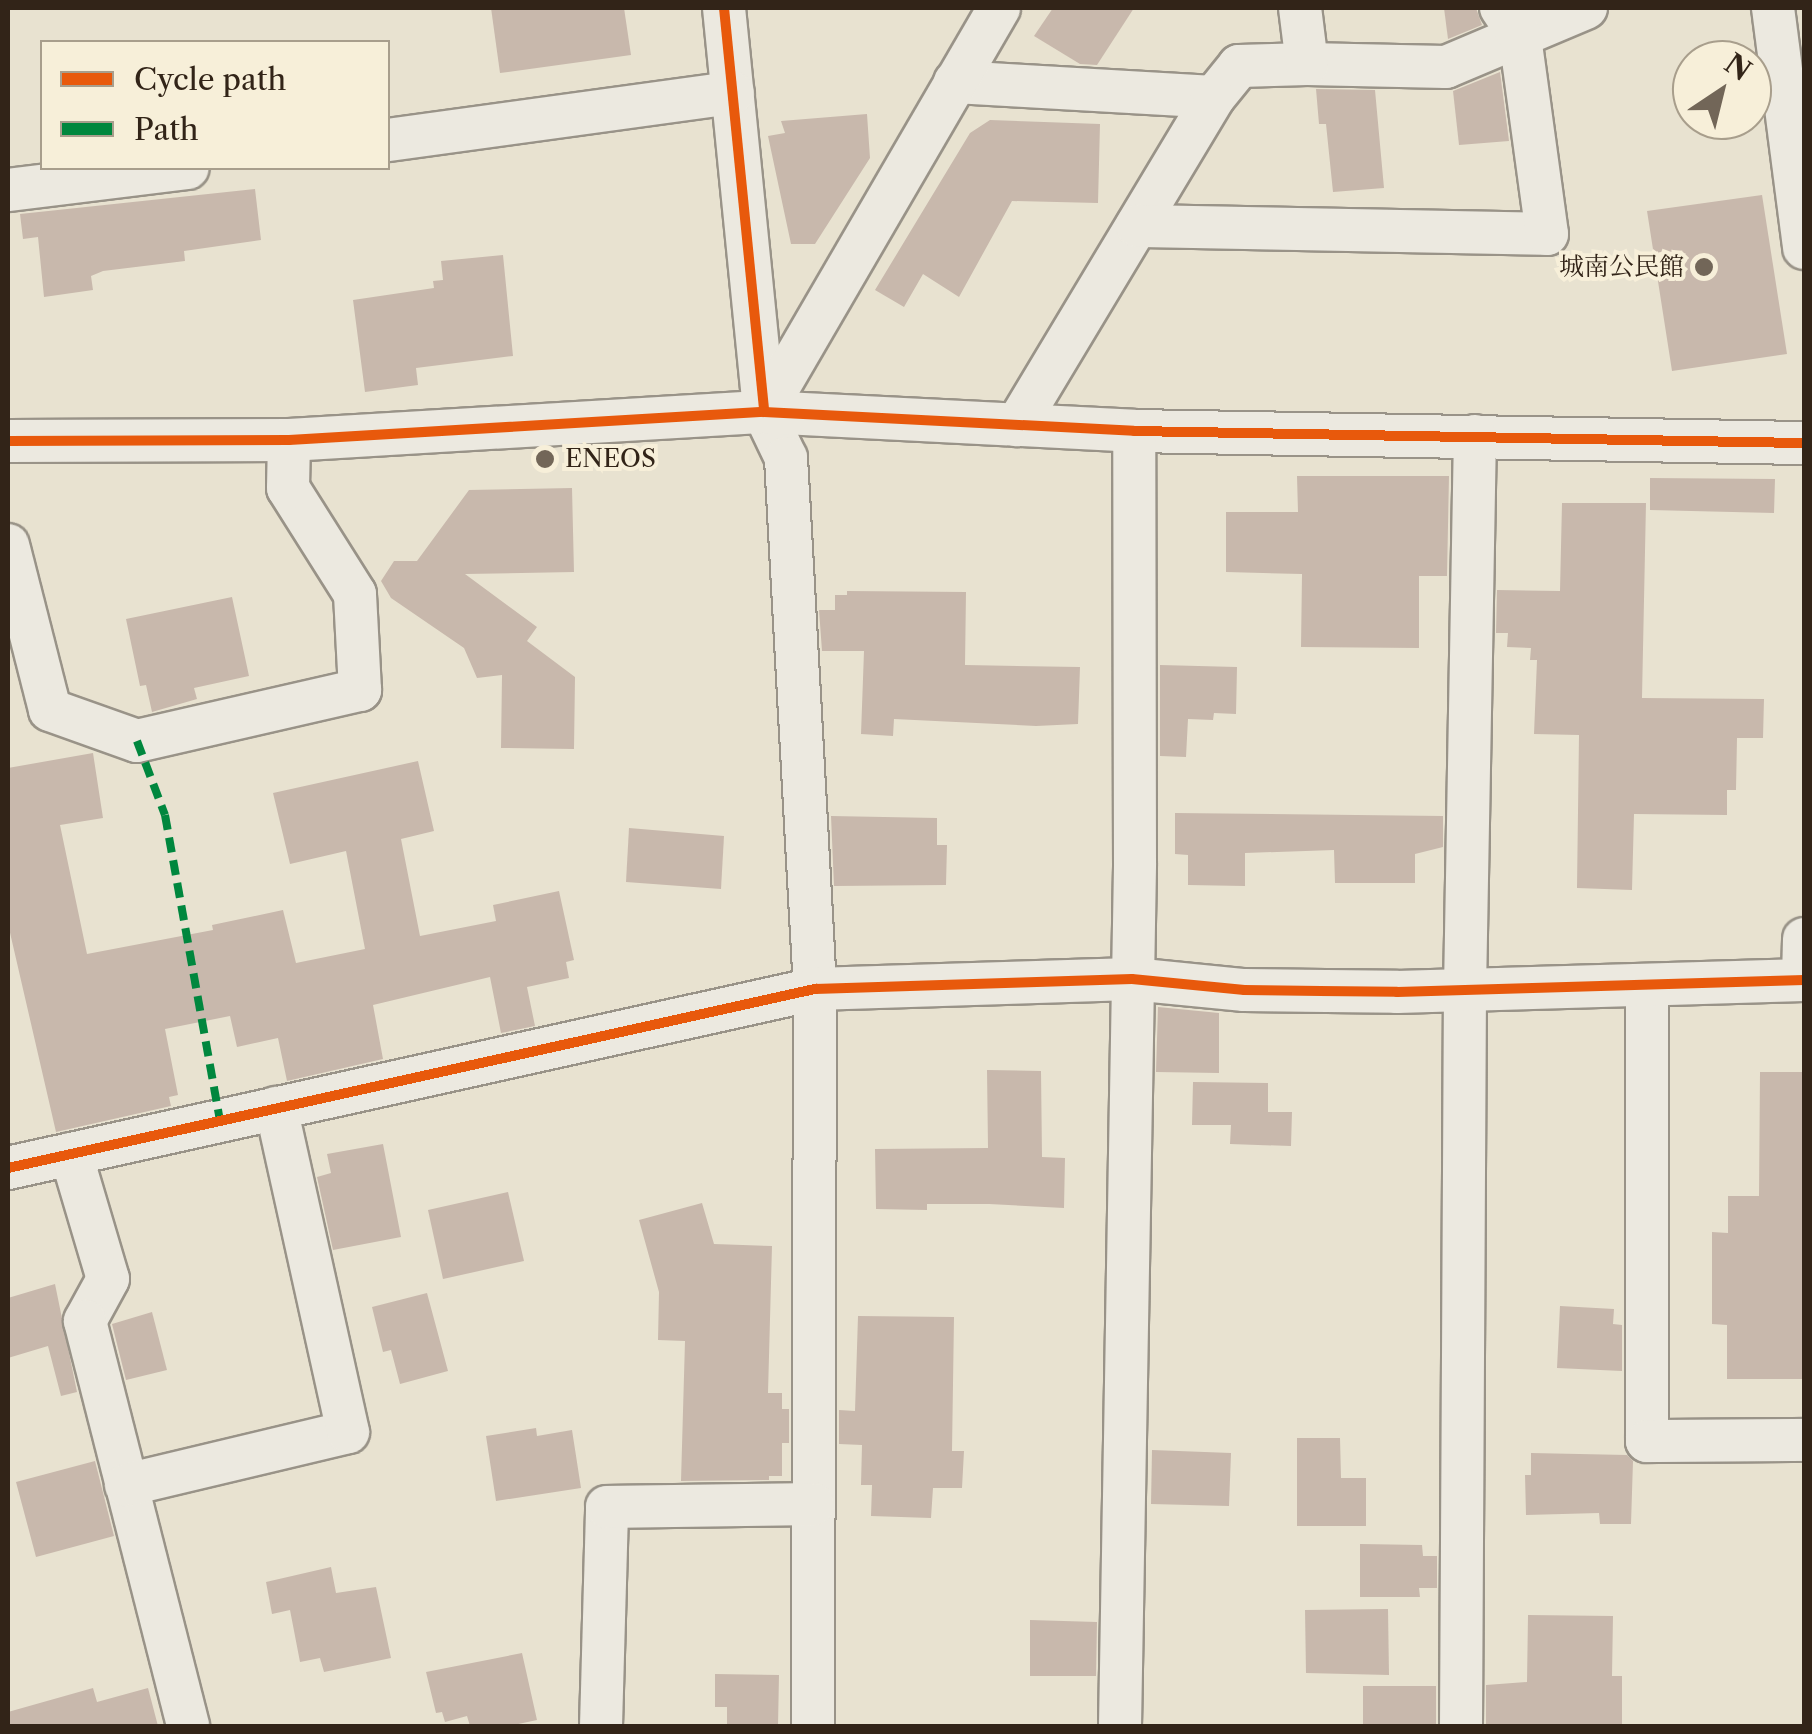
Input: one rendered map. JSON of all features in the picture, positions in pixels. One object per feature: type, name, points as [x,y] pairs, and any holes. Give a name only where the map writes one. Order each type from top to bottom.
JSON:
[{"type":"street","points":[[724,8],[764,412],[786,458],[815,988],[812,1726]]},
{"type":"street","points":[[764,412],[999,8]]},
{"type":"street","points":[[1300,8],[1307,64]]},
{"type":"street","points":[[1017,424],[1214,97],[1239,66],[1446,67],[1511,22],[1586,8]]},
{"type":"street","points":[[1773,8],[1800,159],[1804,248]]},
{"type":"street","points":[[1136,226],[1546,234],[1511,22]]},
{"type":"street","points":[[956,82],[1214,97]]},
{"type":"street","points":[[390,140],[733,93]]},
{"type":"street","points":[[8,190],[172,170]]},
{"type":"street","points":[[8,442],[289,440],[764,412],[1134,430],[1804,443]]},
{"type":"street","points":[[1120,1726],[1132,979],[1134,430]]},
{"type":"street","points":[[1461,1726],[1465,990],[1475,436]]},
{"type":"street","points":[[8,545],[50,710],[137,741],[360,690],[355,594],[288,488],[289,440]]},
{"type":"street","points":[[8,1168],[815,988],[1132,979],[1244,990],[1465,990],[1647,985],[1804,966]]},
{"type":"street","points":[[1647,985],[1647,1441],[1804,1440]]},
{"type":"street","points":[[126,1485],[348,1432],[276,1108]]},
{"type":"street","points":[[71,1154],[108,1279],[84,1320],[188,1726]]},
{"type":"street","points":[[601,1726],[607,1507],[813,1504]]},
{"type":"building","points":[[491,8],[624,8],[631,55],[500,73]]},
{"type":"building","points":[[1053,8],[1134,8],[1097,65],[1080,64],[1034,36]]},
{"type":"building","points":[[1444,8],[1476,8],[1482,25],[1448,39]]},
{"type":"building","points":[[1500,72],[1509,141],[1459,145],[1453,91]]},
{"type":"building","points":[[1316,89],[1375,90],[1384,188],[1333,192],[1326,124],[1319,124]]},
{"type":"building","points":[[867,114],[870,158],[815,244],[791,244],[768,136],[785,133],[781,121]]},
{"type":"building","points":[[990,120],[1100,124],[1098,203],[1012,201],[959,297],[923,274],[904,307],[875,290],[970,133]]},
{"type":"building","points":[[255,189],[261,240],[184,251],[185,261],[103,271],[91,276],[93,290],[44,297],[38,237],[23,239],[20,214]]},
{"type":"building","points":[[1762,195],[1787,354],[1672,371],[1647,211]]},
{"type":"building","points":[[503,255],[513,356],[416,368],[418,385],[365,392],[353,300],[434,288],[433,281],[443,280],[441,261]]},
{"type":"building","points":[[1297,476],[1449,476],[1447,576],[1419,576],[1419,648],[1301,647],[1302,574],[1226,572],[1226,512],[1298,512]]},
{"type":"building","points":[[1650,478],[1775,479],[1774,513],[1650,510]]},
{"type":"building","points":[[572,488],[574,572],[465,574],[537,627],[527,641],[575,677],[574,749],[501,748],[502,675],[477,678],[464,648],[391,598],[381,581],[394,561],[417,561],[469,490]]},
{"type":"building","points":[[1562,503],[1646,503],[1642,698],[1764,699],[1763,738],[1737,738],[1736,790],[1727,790],[1727,815],[1634,814],[1632,890],[1577,888],[1579,735],[1534,734],[1537,660],[1530,660],[1531,648],[1507,647],[1508,633],[1496,633],[1497,590],[1560,591]]},
{"type":"building","points":[[847,591],[966,592],[965,665],[1080,667],[1078,724],[1036,726],[894,719],[893,736],[861,734],[864,651],[822,651],[819,610],[835,610],[835,595],[847,595]]},
{"type":"building","points":[[232,597],[249,676],[194,688],[197,699],[152,712],[146,685],[140,686],[126,619]]},
{"type":"building","points":[[1160,665],[1237,667],[1236,714],[1214,713],[1213,720],[1188,719],[1186,757],[1160,756]]},
{"type":"building","points":[[93,753],[103,818],[60,825],[87,954],[213,930],[212,925],[283,910],[296,963],[365,949],[346,851],[290,864],[273,793],[418,761],[434,831],[401,839],[420,936],[496,921],[493,905],[559,891],[574,960],[566,962],[569,978],[527,987],[535,1026],[501,1033],[490,977],[373,1005],[383,1059],[287,1081],[278,1038],[237,1047],[230,1016],[165,1029],[178,1095],[169,1097],[171,1106],[56,1132],[8,924],[8,768]]},
{"type":"building","points":[[1175,813],[1443,816],[1443,847],[1415,854],[1415,883],[1335,883],[1334,850],[1245,853],[1245,886],[1188,885],[1188,855],[1175,854]]},
{"type":"building","points":[[831,816],[937,818],[937,845],[947,845],[946,885],[834,886]]},
{"type":"building","points":[[629,828],[724,836],[721,889],[626,882]]},
{"type":"building","points":[[1158,1007],[1219,1013],[1219,1073],[1156,1072]]},
{"type":"building","points":[[987,1070],[1041,1071],[1042,1157],[1065,1158],[1064,1208],[927,1204],[927,1210],[876,1209],[875,1149],[988,1148]]},
{"type":"building","points":[[1760,1072],[1804,1072],[1804,1379],[1727,1379],[1727,1325],[1712,1324],[1712,1232],[1728,1233],[1728,1196],[1759,1196]]},
{"type":"building","points":[[1193,1082],[1268,1083],[1268,1112],[1292,1112],[1291,1146],[1230,1144],[1231,1125],[1192,1125]]},
{"type":"building","points":[[383,1144],[401,1237],[333,1250],[317,1177],[331,1173],[327,1154]]},
{"type":"building","points":[[508,1192],[524,1261],[443,1279],[428,1210]]},
{"type":"building","points":[[702,1203],[714,1244],[772,1246],[768,1393],[782,1393],[782,1409],[789,1409],[789,1443],[782,1443],[782,1476],[769,1476],[769,1480],[681,1481],[685,1341],[658,1340],[659,1292],[639,1220]]},
{"type":"building","points":[[55,1284],[77,1392],[61,1396],[48,1346],[8,1358],[8,1298]]},
{"type":"building","points":[[427,1293],[448,1371],[400,1384],[391,1350],[383,1352],[372,1307]]},
{"type":"building","points":[[1560,1306],[1614,1309],[1613,1324],[1622,1325],[1622,1371],[1557,1368]]},
{"type":"building","points":[[152,1312],[167,1370],[126,1380],[112,1324]]},
{"type":"building","points":[[858,1316],[954,1317],[952,1451],[964,1451],[962,1488],[933,1488],[931,1518],[871,1516],[872,1485],[861,1485],[862,1445],[839,1444],[839,1410],[855,1411]]},
{"type":"building","points":[[536,1428],[537,1436],[572,1430],[581,1488],[496,1501],[486,1436]]},
{"type":"building","points":[[1297,1438],[1340,1438],[1341,1478],[1366,1478],[1366,1526],[1297,1526]]},
{"type":"building","points":[[1152,1450],[1231,1453],[1229,1506],[1151,1504]]},
{"type":"building","points":[[1531,1453],[1627,1455],[1633,1461],[1631,1524],[1600,1524],[1599,1513],[1526,1515],[1525,1475],[1531,1475]]},
{"type":"building","points":[[95,1461],[114,1536],[36,1557],[16,1482]]},
{"type":"building","points":[[1360,1544],[1422,1545],[1423,1556],[1437,1556],[1437,1588],[1419,1588],[1420,1597],[1360,1597]]},
{"type":"building","points":[[331,1567],[336,1593],[376,1587],[391,1658],[324,1672],[320,1658],[300,1662],[290,1610],[272,1614],[266,1582]]},
{"type":"building","points":[[1388,1609],[1389,1675],[1306,1673],[1305,1610]]},
{"type":"building","points":[[1528,1615],[1613,1616],[1612,1676],[1622,1676],[1622,1726],[1486,1726],[1486,1685],[1527,1682]]},
{"type":"building","points":[[1030,1620],[1097,1622],[1096,1676],[1030,1676]]},
{"type":"building","points":[[522,1653],[537,1720],[509,1726],[470,1726],[467,1716],[445,1722],[442,1712],[436,1713],[426,1672]]},
{"type":"building","points":[[715,1674],[779,1675],[778,1726],[727,1726],[727,1707],[715,1707]]},
{"type":"building","points":[[1363,1686],[1436,1686],[1436,1726],[1363,1726]]},
{"type":"building","points":[[93,1688],[97,1702],[148,1688],[158,1726],[8,1726],[8,1712]]},
{"type":"marked path","points":[[137,741],[165,815],[220,1121]]},
{"type":"cycle path","points":[[724,8],[764,412]]},
{"type":"cycle path","points":[[8,441],[289,440],[764,412],[1134,431],[1804,443]]},
{"type":"cycle path","points":[[8,1168],[815,989],[1132,979],[1244,990],[1397,992],[1804,980]]},
{"type":"place","name":"城南公民館","points":[[1704,267]]},
{"type":"place","name":"ENEOS","points":[[545,459]]}]
